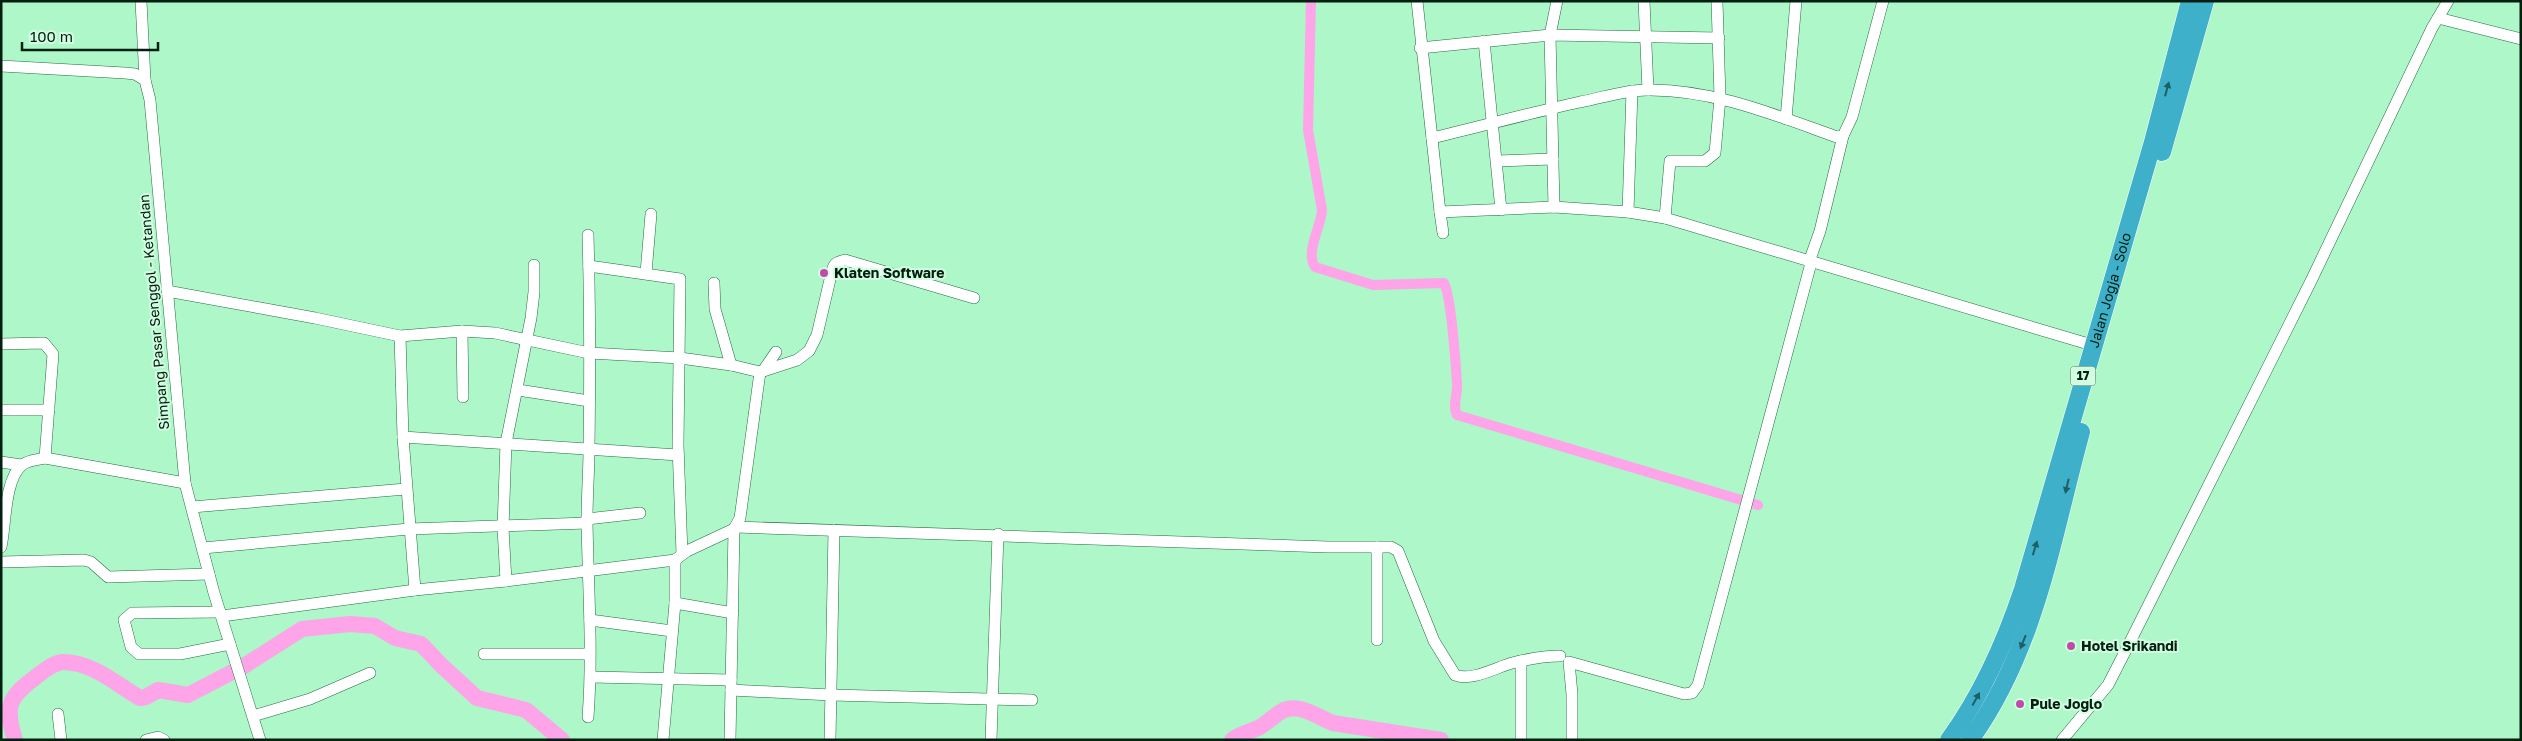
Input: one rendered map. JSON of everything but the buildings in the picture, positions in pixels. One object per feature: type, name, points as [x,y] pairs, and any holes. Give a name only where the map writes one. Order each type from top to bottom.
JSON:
[{"type":"highway","name":"Jalan Jogja - Solo","points":[[1950,740],[1969,714],[1986,682],[2009,630],[2043,523],[2092,345],[2153,142],[2190,1]]},
{"type":"highway","name":"17","points":[[1970,740],[2006,678],[2024,640],[2035,607],[2105,342],[2205,1]]},
{"type":"street","name":"Simpang Pasar Senggol - Ketandan","points":[[141,1],[145,80],[150,100],[185,483],[209,574],[260,740]]},
{"type":"street","points":[[1417,1],[1420,48],[1443,234]]},
{"type":"street","points":[[1554,207],[1550,35],[1557,1]]},
{"type":"street","points":[[1644,1],[1648,90]]},
{"type":"street","points":[[1665,218],[1670,162],[1705,161],[1715,153],[1720,98],[1717,1]]},
{"type":"street","points":[[1786,118],[1796,1]]},
{"type":"street","points":[[1572,740],[1572,694],[1569,662],[1684,694],[1692,693],[1698,685],[1820,231],[1843,136],[1852,117],[1883,1]]},
{"type":"street","points":[[2062,740],[2108,685],[2311,281],[2438,18],[2448,1]]},
{"type":"street","points":[[2438,18],[2521,39]]},
{"type":"street","points":[[1420,48],[1550,35],[1719,38]]},
{"type":"street","points":[[1484,41],[1494,123],[1501,210]]},
{"type":"street","points":[[1,66],[125,73],[135,74],[145,80]]},
{"type":"street","points":[[1432,138],[1552,108],[1632,91],[1648,90],[1692,93],[1720,98],[1786,118],[1837,137],[1843,136]]},
{"type":"street","points":[[1628,212],[1632,91]]},
{"type":"street","points":[[1497,161],[1553,159]]},
{"type":"street","points":[[1440,212],[1554,207],[1628,212],[1665,218],[1810,263],[2092,345]]},
{"type":"street","points":[[646,273],[651,214]]},
{"type":"street","points":[[588,235],[590,449],[587,521],[590,570],[588,654],[591,677],[588,717]]},
{"type":"street","points":[[167,291],[400,336],[462,332],[495,333],[589,352],[680,358],[731,365],[761,372],[797,360],[809,351],[817,335],[834,264],[838,262],[845,260],[974,298]]},
{"type":"street","points":[[506,582],[503,528],[506,444],[533,306],[534,265]]},
{"type":"street","points":[[589,266],[680,279],[678,557],[663,740]]},
{"type":"street","points":[[714,283],[715,310],[731,365]]},
{"type":"street","points":[[462,332],[463,397]]},
{"type":"street","points":[[400,336],[406,489],[415,590]]},
{"type":"street","points":[[1,344],[44,343],[53,354],[44,458]]},
{"type":"street","points":[[730,740],[735,528],[761,372],[776,352]]},
{"type":"street","points":[[518,390],[589,401]]},
{"type":"street","points":[[1,410],[49,410]]},
{"type":"street","points":[[403,437],[678,455]]},
{"type":"street","points":[[1,462],[21,465],[44,458],[185,483]]},
{"type":"street","points":[[1,547],[8,494],[15,474],[21,465]]},
{"type":"street","points":[[192,507],[406,489]]},
{"type":"street","points":[[203,548],[409,529],[503,528],[587,521],[640,513]]},
{"type":"street","points":[[230,644],[180,654],[139,654],[131,647],[124,620],[132,614],[221,614],[415,590],[506,582],[678,557],[735,528],[998,534],[1391,547],[1398,551],[1434,641],[1455,675],[1464,677],[1543,656],[1560,656]]},
{"type":"street","points":[[830,740],[834,530]]},
{"type":"street","points":[[991,740],[998,534]]},
{"type":"street","points":[[1376,547],[1377,640]]},
{"type":"street","points":[[1,562],[84,560],[90,562],[108,577],[209,574]]},
{"type":"street","points":[[675,603],[733,613]]},
{"type":"street","points":[[590,620],[672,631]]},
{"type":"street","points":[[484,654],[588,654]]},
{"type":"street","points":[[1521,661],[1521,740]]},
{"type":"street","points":[[253,716],[310,699],[370,673]]},
{"type":"street","points":[[591,677],[668,680],[831,695],[1032,700]]},
{"type":"street","points":[[58,714],[61,740]]},
{"type":"street","points":[[146,740],[158,737],[164,740]]},
{"type":"waterway","points":[[1311,1],[1308,130],[1322,210],[1312,254],[1312,261],[1315,267],[1373,285],[1444,283],[1447,290],[1453,331],[1457,384],[1455,408],[1457,415],[1758,505]]},
{"type":"waterway","points":[[15,740],[10,718],[11,703],[20,690],[28,683],[57,663],[75,663],[95,670],[140,698],[146,697],[158,690],[188,695],[244,666],[302,629],[350,624],[375,626],[395,638],[421,644],[477,698],[526,710],[562,740]]},
{"type":"waterway","points":[[1232,740],[1260,727],[1282,711],[1295,708],[1308,711],[1333,723],[1441,740]]},
{"type":"place","name":"Klaten Software","points":[[824,273]]},
{"type":"place","name":"Hotel Srikandi","points":[[2071,646]]},
{"type":"place","name":"Pule Joglo","points":[[2020,704]]}]
